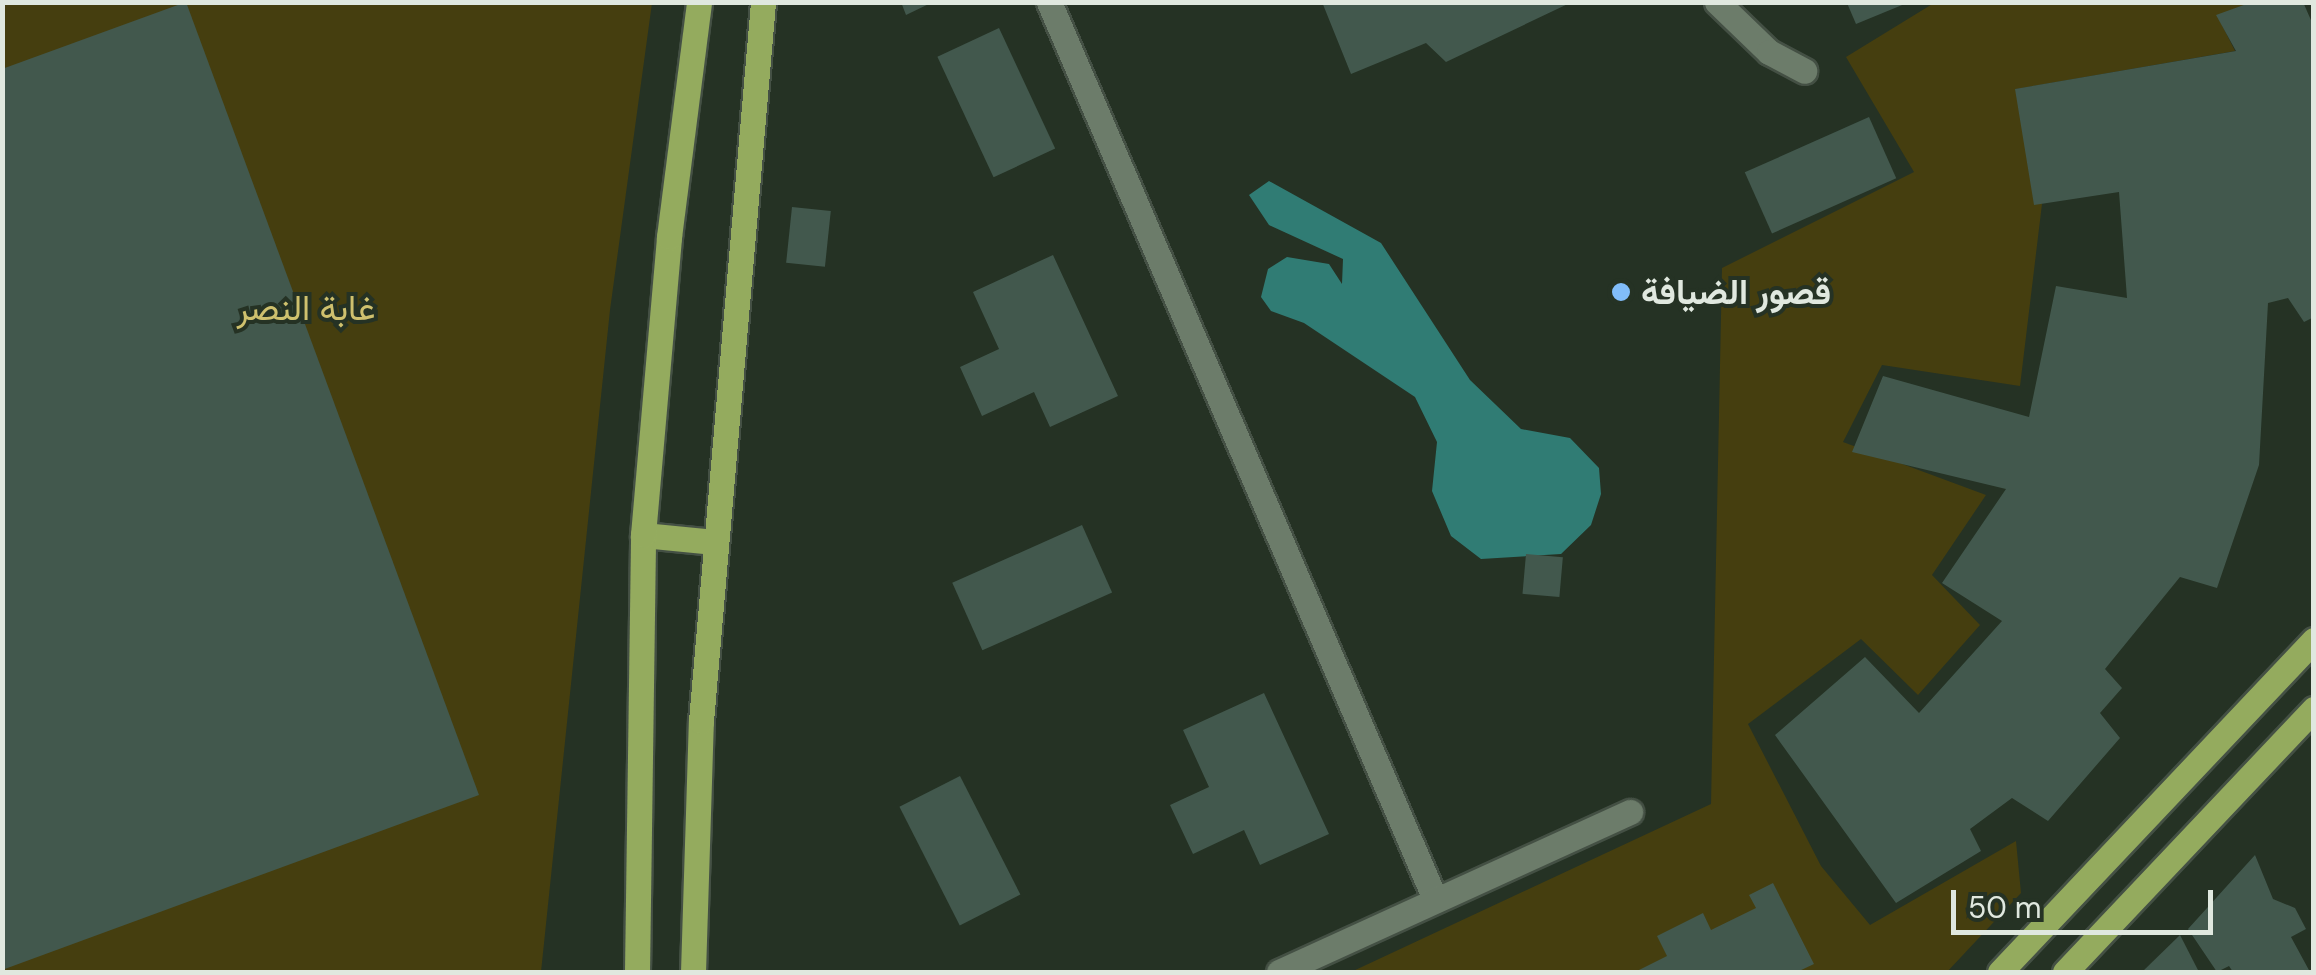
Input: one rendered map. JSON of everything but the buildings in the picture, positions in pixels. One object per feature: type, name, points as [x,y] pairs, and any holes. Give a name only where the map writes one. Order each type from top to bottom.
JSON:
[{"type":"main road","points":[[637,972],[644,536],[670,237],[699,2]]},
{"type":"main road","points":[[693,972],[714,542],[763,2]]},
{"type":"main road","points":[[644,536],[714,542]]},
{"type":"main road","points":[[2000,972],[2314,640]]},
{"type":"main road","points":[[2065,972],[2314,709]]},
{"type":"main road","points":[[2118,846],[2151,880]]},
{"type":"street","points":[[1049,2],[1435,899]]},
{"type":"street","points":[[1717,2],[1769,52],[1804,72]]},
{"type":"street","points":[[1280,972],[1630,812]]},
{"type":"green space","name":"غابة النصر","points":[[2,3],[652,3],[610,310],[541,972],[3,972]]},
{"type":"green space","points":[[1934,3],[2255,3],[2218,17],[2235,51],[2016,89],[2042,204],[2020,386],[1882,365],[1843,442],[1986,495],[1932,575],[1980,625],[1918,695],[1861,639],[1748,724],[1821,866],[1870,925],[2016,841],[2021,893],[1947,972],[1351,972],[1711,804],[1722,268],[1914,172],[1846,57]]},
{"type":"water","points":[[1269,181],[1381,243],[1470,380],[1521,429],[1570,438],[1599,468],[1601,494],[1591,525],[1561,554],[1481,559],[1451,536],[1432,491],[1437,442],[1415,397],[1304,323],[1271,311],[1261,297],[1268,269],[1287,257],[1329,264],[1342,284],[1343,259],[1269,225],[1249,195]]},
{"type":"place","name":"قصور الضيافة","points":[[1621,292]]}]
